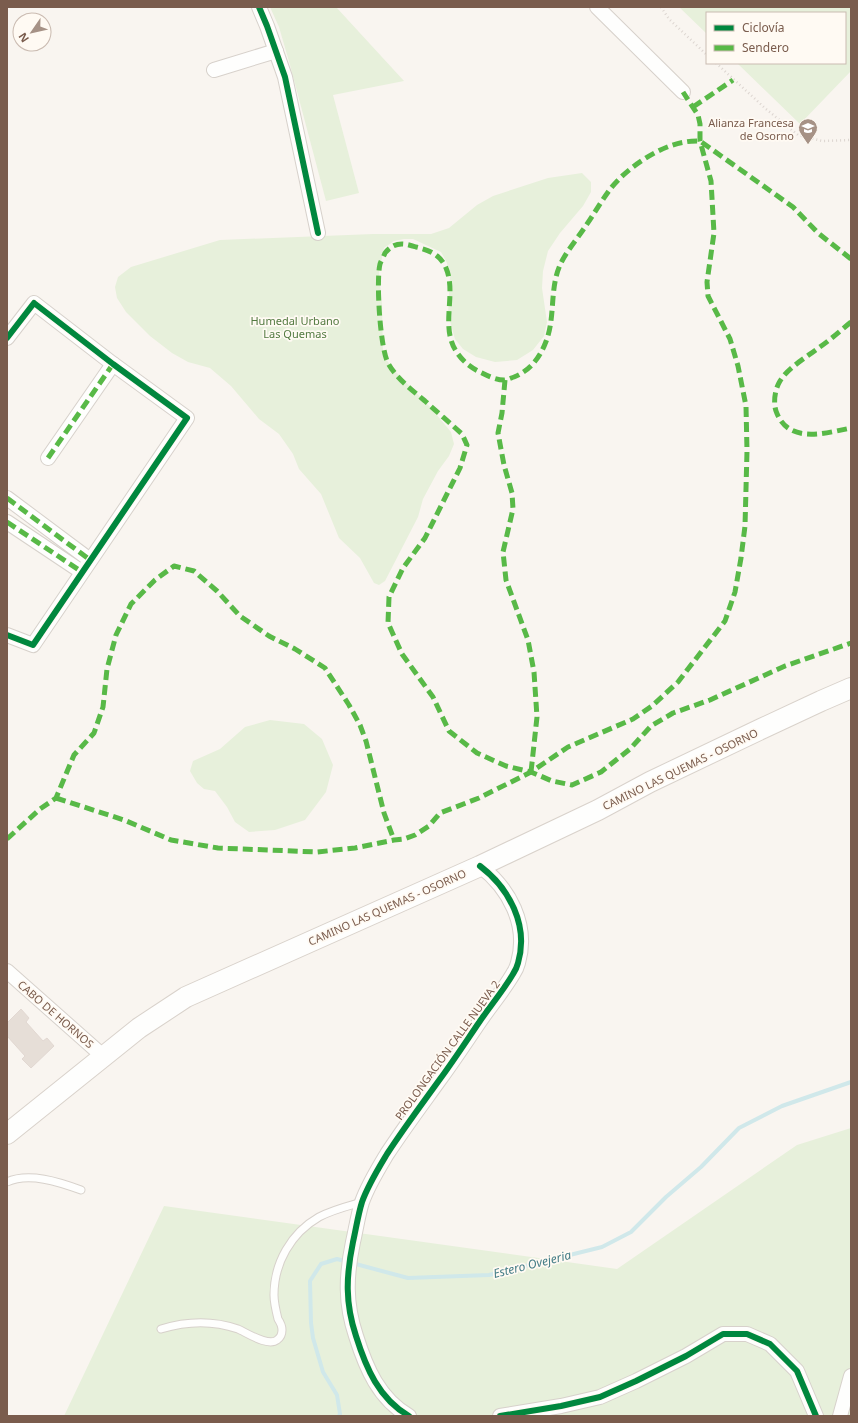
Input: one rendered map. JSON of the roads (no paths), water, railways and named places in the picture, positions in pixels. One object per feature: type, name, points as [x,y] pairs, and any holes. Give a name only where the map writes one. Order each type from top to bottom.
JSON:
[{"type":"main road","name":"CAMINO LAS QUEMAS - OSORNO","points":[[7,1134],[139,1028],[186,997],[480,866],[598,810],[691,762],[851,688]]},
{"type":"street","points":[[259,7],[286,78],[318,233]]},
{"type":"street","points":[[597,7],[683,92]]},
{"type":"street","points":[[214,70],[276,51]]},
{"type":"street","points":[[7,338],[34,303],[113,364],[187,418],[32,645],[7,636]]},
{"type":"street","points":[[48,458],[113,364]]},
{"type":"street","points":[[7,498],[90,560]]},
{"type":"street","points":[[7,522],[82,572]]},
{"type":"street","name":"PROLONGACIÓN CALLE NUEVA 2","points":[[409,1416],[399,1410],[383,1395],[365,1361],[354,1330],[348,1296],[347,1278],[362,1202],[377,1171],[404,1127],[442,1077],[481,1019],[504,990],[518,964],[521,941],[519,924],[514,907],[496,880],[480,866]]},
{"type":"street","name":"CABO DE HORNOS","points":[[7,971],[104,1057]]},
{"type":"street","points":[[500,1416],[561,1406],[600,1397],[686,1356],[723,1334],[747,1334],[770,1344],[796,1371],[816,1416]]},
{"type":"street","points":[[840,1416],[851,1376]]},
{"type":"lane","points":[[7,1182],[18,1178],[33,1179],[60,1183],[81,1190]]},
{"type":"lane","points":[[160,1329],[182,1323],[204,1322],[228,1326],[267,1342],[276,1341],[282,1332],[275,1307],[275,1285],[279,1265],[288,1247],[302,1230],[320,1217],[346,1206],[362,1202]]},
{"type":"waterway","name":"Estero Ovejeria","points":[[339,1416],[337,1395],[323,1372],[313,1338],[311,1323],[310,1281],[321,1264],[337,1259],[408,1278],[489,1275],[602,1247],[631,1232],[666,1197],[701,1167],[739,1128],[782,1106],[851,1082]]},
{"type":"place","name":"Alianza Francesa de Osorno","points":[[808,145]]},
{"type":"park label","name":"Humedal Urbano Las Quemas","points":[[295,326]]}]
